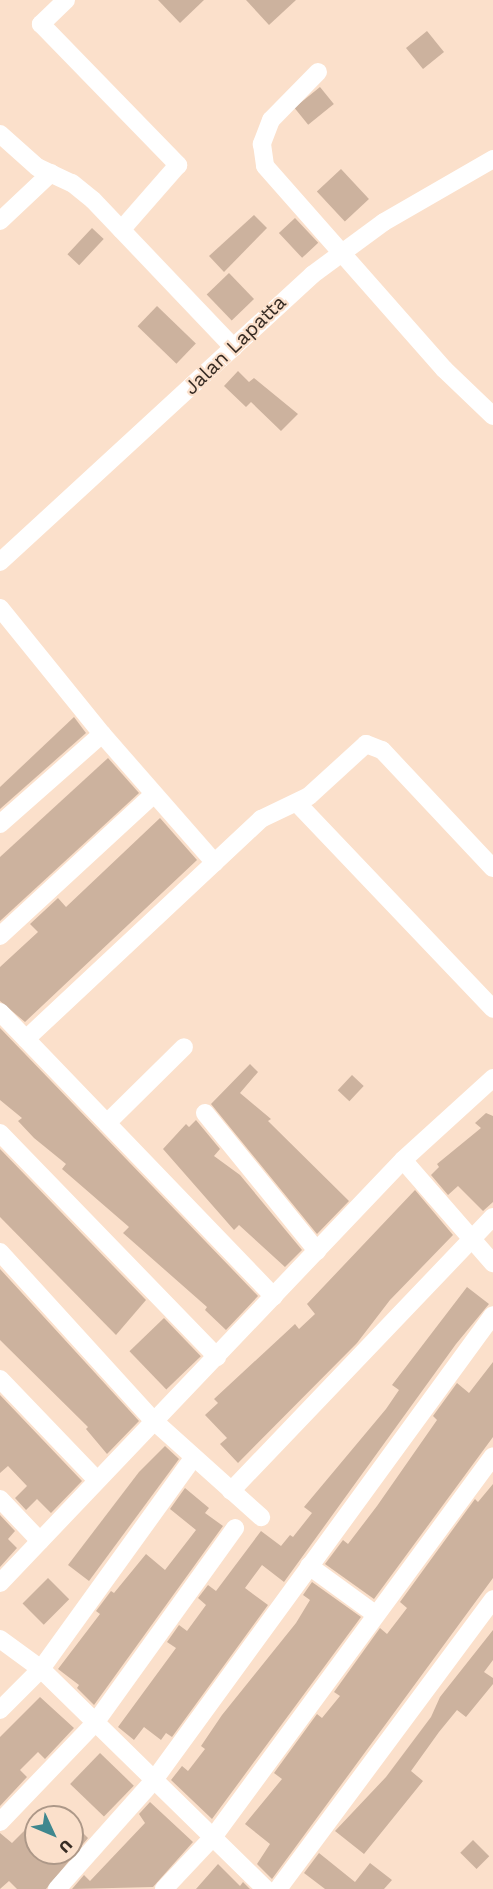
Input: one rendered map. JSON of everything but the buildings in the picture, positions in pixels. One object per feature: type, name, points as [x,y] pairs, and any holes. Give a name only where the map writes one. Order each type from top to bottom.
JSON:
[{"type":"street","points":[[66,0],[41,24],[178,165],[121,230]]},
{"type":"street","points":[[318,72],[271,120],[262,154],[273,176],[444,369],[493,416]]},
{"type":"street","points":[[0,134],[31,162],[72,183],[121,230],[234,348]]},
{"type":"street","name":"Jalan Lapatta","points":[[0,562],[234,348],[281,301],[342,253],[410,206],[466,178],[493,159]]},
{"type":"street","points":[[0,221],[51,173]]},
{"type":"street","points":[[0,608],[102,734],[215,863]]},
{"type":"street","points":[[0,824],[102,734]]},
{"type":"street","points":[[26,1039],[261,819],[320,789],[361,747],[371,743],[493,868]]},
{"type":"street","points":[[0,936],[154,794]]},
{"type":"street","points":[[297,802],[493,1009]]},
{"type":"street","points":[[0,1012],[274,1297]]},
{"type":"street","points":[[106,1123],[184,1047]]},
{"type":"street","points":[[0,1583],[403,1160],[493,1078]]},
{"type":"street","points":[[205,1113],[317,1251]]},
{"type":"street","points":[[0,1133],[217,1357]]},
{"type":"street","points":[[403,1160],[493,1263]]},
{"type":"street","points":[[231,1491],[493,1217]]},
{"type":"street","points":[[0,1252],[154,1421],[261,1517]]},
{"type":"street","points":[[57,1889],[154,1780],[493,1315]]},
{"type":"street","points":[[0,1379],[97,1480]]},
{"type":"street","points":[[164,1889],[214,1836],[493,1456]]},
{"type":"street","points":[[0,1710],[41,1669],[194,1457]]},
{"type":"street","points":[[0,1499],[40,1541]]},
{"type":"street","points":[[0,1822],[95,1723],[235,1528]]},
{"type":"street","points":[[309,1566],[375,1614]]},
{"type":"street","points":[[278,1889],[493,1599]]},
{"type":"street","points":[[0,1639],[41,1669],[266,1889]]}]
